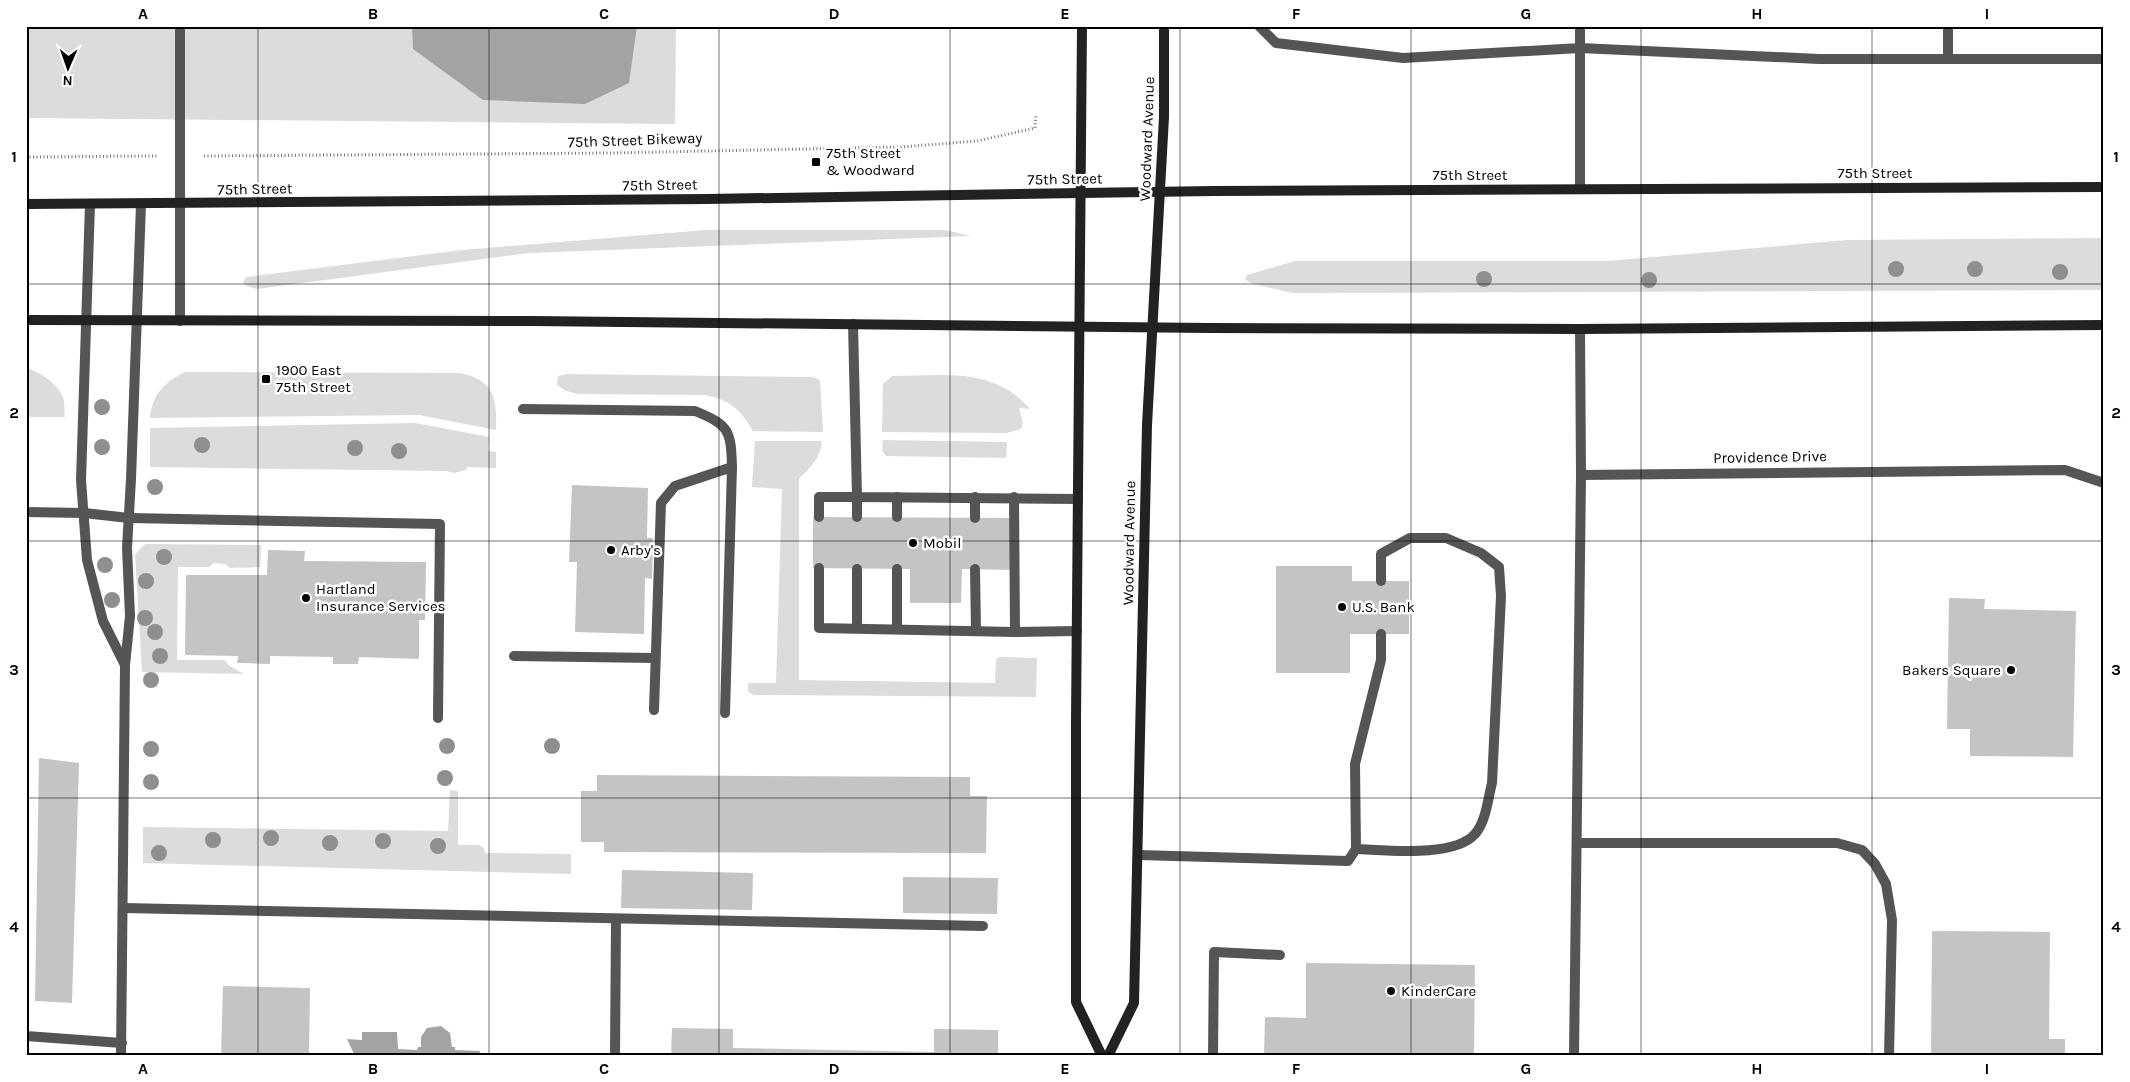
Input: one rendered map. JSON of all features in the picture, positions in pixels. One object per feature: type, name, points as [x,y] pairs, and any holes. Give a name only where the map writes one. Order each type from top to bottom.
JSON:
[{"type":"main road","points":[[1082,26],[1076,1002],[1102,1056]]},
{"type":"main road","name":"Woodward Avenue","points":[[1108,1056],[1134,1003],[1147,425],[1154,328],[1164,118],[1164,26]]},
{"type":"main road","name":"75th Street","points":[[26,204],[180,205],[1160,192],[2104,187]]},
{"type":"main road","points":[[26,320],[853,324],[1154,328],[1580,329],[2104,325]]},
{"type":"street","points":[[180,26],[180,322]]},
{"type":"street","points":[[1259,26],[1276,43],[1403,58],[1580,48],[1819,59],[2104,59]]},
{"type":"street","points":[[1580,26],[1580,189]]},
{"type":"street","points":[[1948,26],[1948,59]]},
{"type":"street","points":[[90,204],[81,480],[87,560],[103,621],[125,665]]},
{"type":"street","points":[[122,1056],[125,665],[130,616],[127,548],[141,204]]},
{"type":"street","points":[[853,324],[856,517]]},
{"type":"street","points":[[1574,1056],[1581,475],[1580,329]]},
{"type":"street","points":[[523,409],[695,411],[719,421],[729,435],[732,467],[725,713]]},
{"type":"street","points":[[654,710],[661,503],[675,486],[732,467]]},
{"type":"street","name":"Providence Drive","points":[[1581,475],[2066,470],[2104,483]]},
{"type":"street","points":[[896,517],[897,496]]},
{"type":"street","points":[[819,517],[819,497],[897,496],[1078,499]]},
{"type":"street","points":[[975,497],[975,518]]},
{"type":"street","points":[[1014,497],[1015,632]]},
{"type":"street","points":[[26,512],[84,513],[129,518],[440,524],[438,718]]},
{"type":"street","points":[[1356,849],[1420,850],[1456,846],[1476,834],[1485,813],[1492,783],[1501,596],[1499,567],[1481,553],[1446,538],[1410,538],[1381,554],[1381,581]]},
{"type":"street","points":[[819,568],[819,628],[1015,632],[1077,631]]},
{"type":"street","points":[[857,569],[857,628]]},
{"type":"street","points":[[897,569],[897,629]]},
{"type":"street","points":[[975,569],[976,631]]},
{"type":"street","points":[[1138,855],[1348,861],[1356,849],[1355,764],[1381,660],[1381,634]]},
{"type":"street","points":[[514,656],[655,658]]},
{"type":"street","points":[[1577,843],[1837,843],[1862,850],[1875,864],[1886,884],[1892,920],[1889,1056]]},
{"type":"street","points":[[123,908],[616,920],[983,926]]},
{"type":"street","points":[[615,1056],[616,920]]},
{"type":"street","points":[[1213,1056],[1214,952],[1280,955]]},
{"type":"street","points":[[26,1036],[122,1043]]},
{"type":"path","name":"75th Street Bikeway","points":[[220,156],[611,153],[900,147],[977,141],[1035,128],[1036,115]]},
{"type":"path","points":[[26,157],[149,156]]},
{"type":"shaded area","points":[[26,26],[676,26],[675,124],[26,118]]},
{"type":"shaded area","points":[[412,26],[637,26],[629,83],[585,104],[483,100],[413,49]]},
{"type":"shaded area","points":[[706,230],[945,230],[971,236],[529,253],[257,289],[246,286],[243,282],[246,277],[462,250]]},
{"type":"shaded area","points":[[2104,238],[2104,290],[1292,293],[1250,283],[1245,279],[1247,275],[1295,261],[1608,261],[1847,240]]},
{"type":"shaded area","points":[[26,368],[42,375],[57,387],[63,397],[65,417],[26,417]]},
{"type":"shaded area","points":[[185,372],[461,373],[481,381],[492,393],[496,409],[496,430],[419,415],[150,418],[153,403],[160,390],[171,380]]},
{"type":"shaded area","points":[[566,374],[813,377],[820,380],[823,432],[753,431],[744,417],[734,407],[714,397],[705,395],[579,394],[566,391],[557,385],[558,376]]},
{"type":"shaded area","points":[[948,375],[984,380],[1016,395],[1030,409],[1019,408],[1023,423],[1021,429],[1006,433],[882,432],[883,384],[892,376]]},
{"type":"shaded area","points":[[416,423],[489,437],[488,451],[496,452],[496,468],[467,467],[466,470],[454,473],[446,471],[150,467],[150,428]]},
{"type":"shaded area","points":[[883,440],[1007,442],[1006,458],[886,456],[882,450]]},
{"type":"shaded area","points":[[755,441],[822,441],[817,457],[799,479],[799,680],[995,683],[996,660],[999,657],[1037,658],[1036,697],[754,695],[748,692],[748,683],[776,683],[782,489],[752,487]]},
{"type":"shaded area","points":[[145,544],[261,545],[260,567],[230,568],[225,564],[214,563],[209,567],[178,567],[177,660],[225,660],[228,665],[244,674],[142,672],[135,554]]},
{"type":"shaded area","points":[[450,790],[458,791],[458,845],[479,845],[484,848],[485,853],[571,854],[571,874],[143,863],[143,827],[448,831]]},
{"type":"shaded area","points":[[441,1026],[450,1033],[452,1047],[455,1047],[455,1050],[480,1051],[479,1056],[355,1056],[347,1039],[362,1040],[362,1032],[397,1032],[398,1049],[417,1050],[418,1047],[421,1047],[421,1037],[427,1028]]},
{"type":"building","name":"Arby's","points":[[572,485],[648,488],[647,538],[653,538],[652,579],[645,578],[644,634],[575,632],[577,562],[569,562]]},
{"type":"building","name":"Mobil","points":[[813,517],[1014,518],[1013,570],[962,569],[961,603],[910,603],[910,569],[813,568]]},
{"type":"building","name":"Hartland Insurance Services","points":[[268,550],[305,551],[304,561],[426,562],[425,620],[419,620],[419,659],[359,657],[358,664],[333,664],[333,657],[270,656],[270,664],[237,663],[238,656],[185,655],[186,575],[267,575]]},
{"type":"building","name":"U.S. Bank","points":[[1276,566],[1352,566],[1352,581],[1409,581],[1409,634],[1350,634],[1350,673],[1276,673]]},
{"type":"building","name":"Bakers Square","points":[[1949,598],[1985,599],[1984,609],[2076,611],[2073,757],[1970,756],[1970,729],[1947,729]]},
{"type":"building","points":[[39,758],[79,763],[72,1003],[35,1001]]},
{"type":"building","points":[[597,775],[970,777],[970,796],[987,796],[986,853],[604,852],[604,842],[581,842],[581,791],[597,791]]},
{"type":"building","points":[[622,870],[753,873],[752,910],[621,908]]},
{"type":"building","points":[[903,877],[998,878],[997,914],[903,913]]},
{"type":"building","points":[[1932,931],[2050,932],[2049,1039],[2065,1039],[2065,1056],[1931,1056]]},
{"type":"building","name":"KinderCare","points":[[1306,963],[1475,965],[1474,1056],[1264,1055],[1265,1017],[1306,1018]]},
{"type":"building","points":[[223,986],[310,988],[309,1056],[221,1056]]},
{"type":"building","points":[[672,1028],[733,1029],[733,1048],[934,1052],[934,1029],[998,1030],[998,1056],[671,1056]]},
{"type":"place","name":"75th Street & Woodward","points":[[816,162]]},
{"type":"place","name":"1900 East 75th Street","points":[[266,379]]},
{"type":"place","name":"Mobil","points":[[913,543]]},
{"type":"place","name":"Arby's","points":[[611,550]]},
{"type":"place","name":"Hartland Insurance Services","points":[[306,598]]},
{"type":"place","name":"U.S. Bank","points":[[1342,607]]},
{"type":"place","name":"Bakers Square","points":[[2011,670]]},
{"type":"place","name":"KinderCare","points":[[1391,991]]}]
